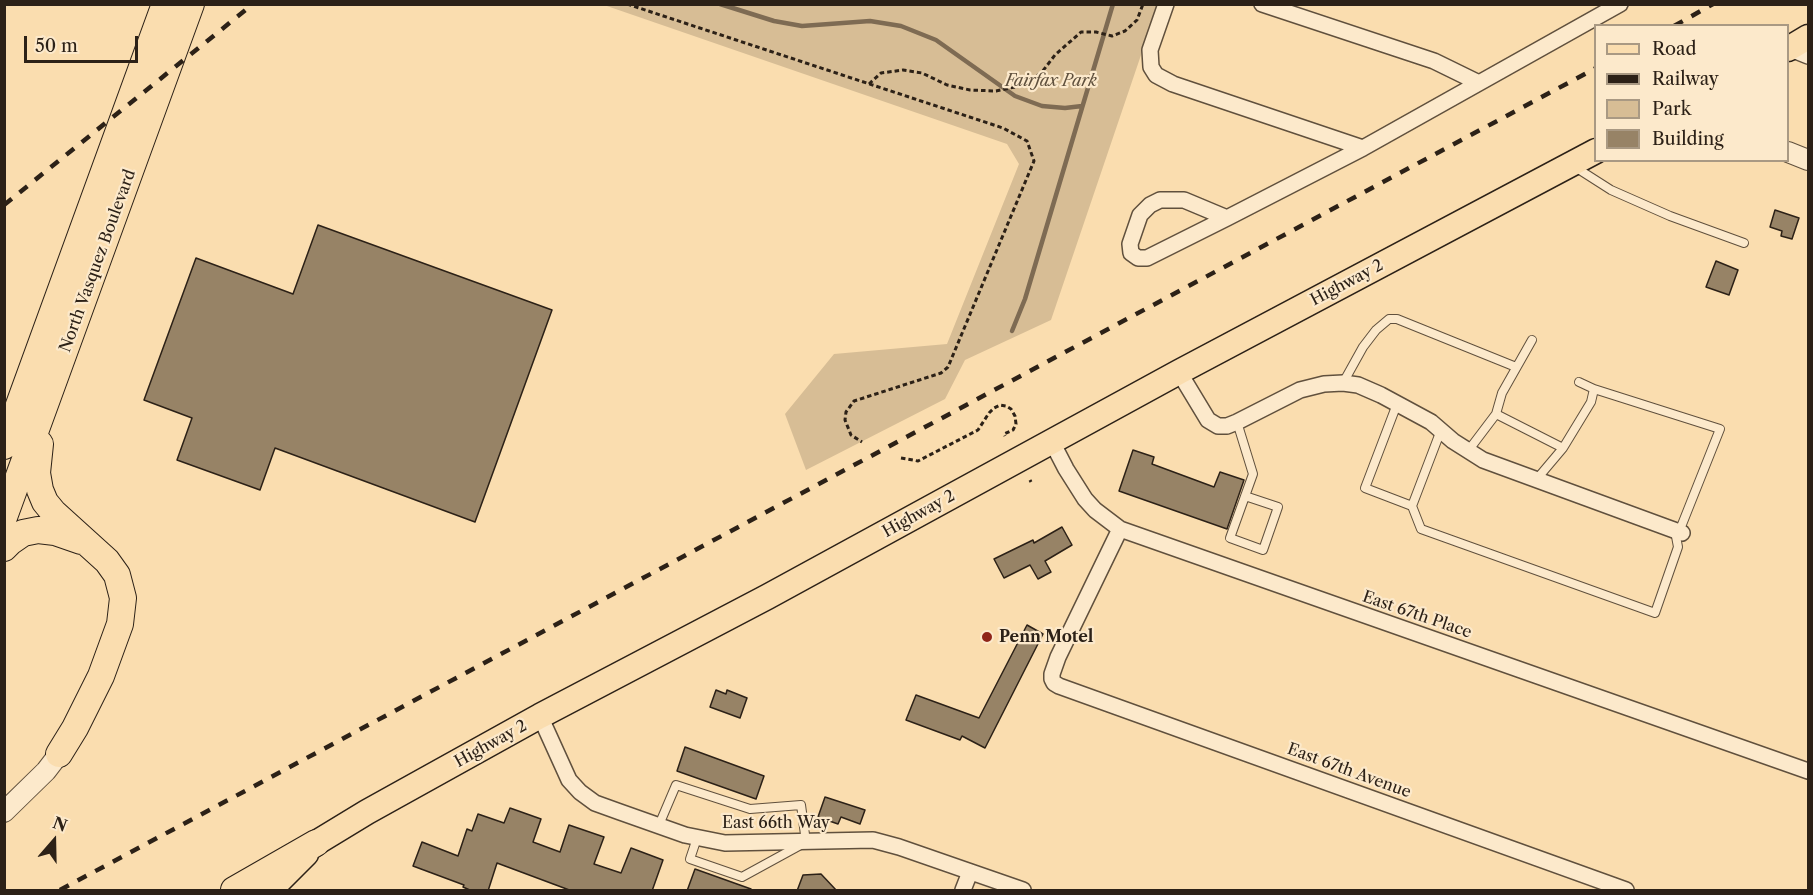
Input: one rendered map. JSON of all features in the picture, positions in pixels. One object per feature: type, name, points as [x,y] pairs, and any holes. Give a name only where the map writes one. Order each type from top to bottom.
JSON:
[{"type":"highway","name":"North Vasquez Boulevard","points":[[4,446],[165,4]]},
{"type":"highway","name":"North Vasquez Boulevard","points":[[4,517],[191,4]]},
{"type":"highway","points":[[52,385],[37,456],[40,490],[45,502],[54,513],[107,561],[117,575],[123,598],[123,611],[116,637],[101,676],[59,754]]},
{"type":"highway","points":[[4,548],[23,533],[38,530],[55,532],[91,545]]},
{"type":"highway","points":[[234,891],[316,843]]},
{"type":"main road","points":[[1789,47],[1809,37]]},
{"type":"main road","name":"Highway 2","points":[[251,891],[316,843],[367,812],[1179,372],[1594,152]]},
{"type":"main road","points":[[270,891],[316,843]]},
{"type":"street","points":[[1166,4],[1150,50],[1151,67],[1156,75],[1173,84],[1363,148]]},
{"type":"street","points":[[1262,4],[1434,62],[1479,83]]},
{"type":"street","points":[[1227,218],[1184,200],[1160,200],[1150,205],[1140,215],[1130,244],[1131,253],[1138,258],[1147,258],[1227,218],[1363,148],[1620,4]]},
{"type":"street","points":[[1789,48],[1809,56]]},
{"type":"street","points":[[1789,152],[1809,160]]},
{"type":"street","points":[[1179,372],[1208,420],[1218,426],[1227,426],[1237,422],[1300,390],[1324,384],[1343,383],[1358,386],[1431,422],[1453,441],[1483,460],[1678,532]]},
{"type":"street","name":"East 67th Place","points":[[1052,442],[1066,470],[1085,499],[1095,510],[1120,529],[1809,771]]},
{"type":"street","name":"East 67th Avenue","points":[[1120,529],[1058,657],[1052,679],[1059,686],[1626,891]]},
{"type":"street","name":"East 66th Way","points":[[540,717],[570,780],[580,792],[595,803],[697,838],[725,843],[873,840],[1023,891]]},
{"type":"street","points":[[4,812],[46,771],[59,754]]},
{"type":"street","points":[[963,891],[970,872]]},
{"type":"lane","points":[[1571,164],[1611,190],[1670,216],[1744,243]]},
{"type":"lane","points":[[1343,383],[1363,347],[1376,330],[1389,319],[1397,319],[1516,368]]},
{"type":"lane","points":[[1468,451],[1496,414],[1502,393],[1532,340]]},
{"type":"lane","points":[[1441,430],[1412,506],[1421,529],[1655,613],[1678,547],[1678,532],[1720,429],[1594,389],[1579,382]]},
{"type":"lane","points":[[1536,480],[1563,448],[1591,402],[1594,389]]},
{"type":"lane","points":[[1397,404],[1365,488],[1412,506]]},
{"type":"lane","points":[[1496,414],[1563,448]]},
{"type":"lane","points":[[1237,422],[1253,474],[1245,496],[1230,538],[1263,550],[1278,507],[1245,496]]},
{"type":"lane","points":[[659,825],[676,785],[750,810],[801,805],[806,842],[742,877],[690,859],[697,838]]},
{"type":"path","points":[[627,4],[1003,128],[1028,141],[1034,161],[948,367],[941,374],[854,401],[846,412],[845,420],[851,435],[862,442]]},
{"type":"path","points":[[869,84],[881,73],[903,70],[922,73],[947,85],[970,90],[996,91],[1024,85],[1042,72],[1055,55],[1081,32],[1112,36],[1125,31],[1137,20],[1143,4]]},
{"type":"path","points":[[901,458],[918,460],[978,430],[989,412],[1000,405],[1011,409],[1015,416],[1016,424],[1013,430],[1004,434],[1005,436]]},
{"type":"green space","name":"Fairfax Park","points":[[604,5],[1158,5],[1051,320],[965,360],[945,399],[806,470],[785,414],[834,354],[947,344],[1019,164],[1007,144]]},
{"type":"building","points":[[1775,210],[1799,218],[1792,239],[1781,236],[1782,231],[1770,227]]},
{"type":"building","points":[[318,225],[552,310],[475,522],[275,448],[260,490],[177,460],[192,418],[144,400],[196,258],[293,294]]},
{"type":"building","points":[[1716,261],[1738,270],[1729,295],[1706,287]]},
{"type":"building","points":[[1133,450],[1154,457],[1152,464],[1214,487],[1220,472],[1244,480],[1227,529],[1119,491]]},
{"type":"building","points":[[1062,527],[1072,545],[1045,561],[1051,572],[1038,579],[1030,565],[1004,578],[994,559],[1033,540],[1034,543]]},
{"type":"building","points":[[1027,625],[1043,634],[985,748],[962,736],[960,740],[906,720],[916,695],[979,718]]},
{"type":"building","points":[[716,690],[726,694],[727,690],[747,698],[740,718],[710,707]]},
{"type":"building","points":[[685,747],[764,776],[756,799],[677,771]]},
{"type":"building","points":[[825,797],[865,810],[860,824],[841,817],[838,824],[818,817]]},
{"type":"building","points":[[510,808],[541,819],[533,842],[560,852],[569,825],[604,837],[594,864],[621,873],[631,848],[663,860],[652,891],[572,891],[497,863],[488,891],[472,891],[463,887],[464,885],[413,866],[422,842],[458,856],[467,829],[472,831],[478,814],[504,823]]},
{"type":"building","points":[[695,869],[751,889],[751,891],[687,891]]},
{"type":"building","points":[[821,874],[837,891],[797,891],[803,875]]},
{"type":"waterway","points":[[720,4],[774,21],[802,26],[870,21],[901,26],[936,40],[1015,96],[1042,106],[1065,108],[1082,106]]},
{"type":"waterway","points":[[1012,331],[1025,299],[1113,4]]},
{"type":"railway","points":[[4,205],[253,4]]},
{"type":"railway","points":[[1678,24],[1713,4]]},
{"type":"railway","points":[[60,890],[1594,69]]},
{"type":"place","name":"Penn Motel","points":[[987,637]]}]
